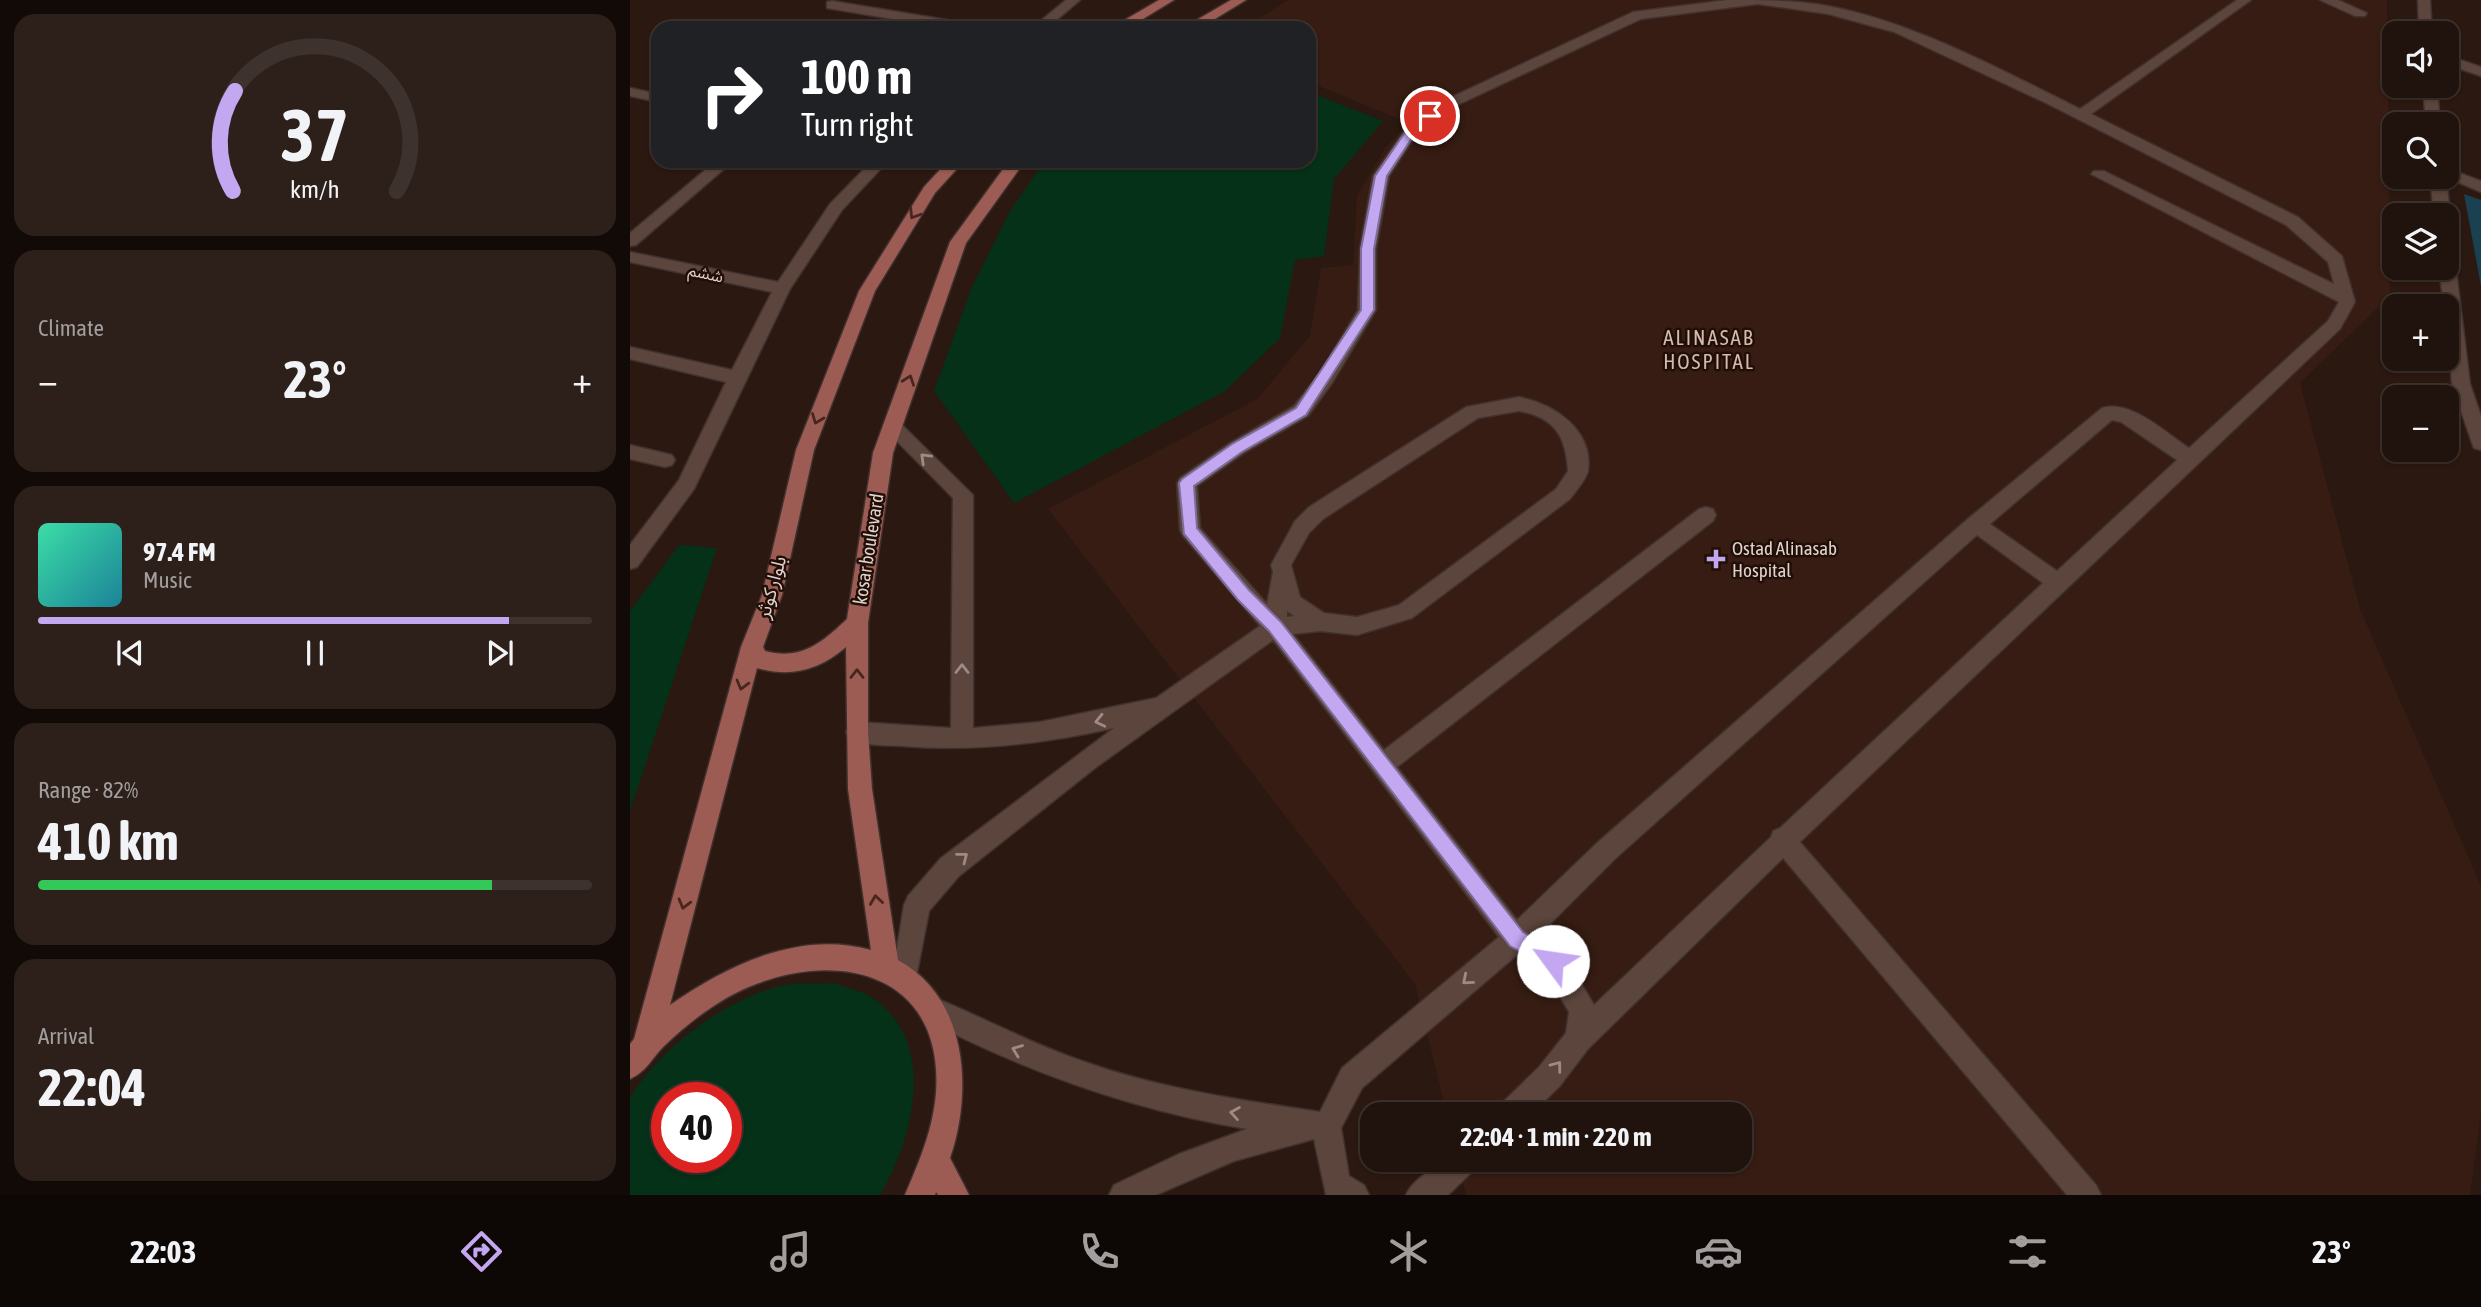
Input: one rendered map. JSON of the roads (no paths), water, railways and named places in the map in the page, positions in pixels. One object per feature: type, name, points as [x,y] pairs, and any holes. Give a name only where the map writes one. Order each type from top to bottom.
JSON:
[{"type":"main road","points":[[1130,21],[1168,0]]},
{"type":"main road","points":[[1202,21],[1239,0]]},
{"type":"main road","name":"بلوار کوثر","points":[[647,1041],[752,647],[772,595],[805,450],[867,291],[929,190],[949,168]]},
{"type":"main road","name":"kosar boulevard","points":[[896,973],[860,789],[857,623],[883,453],[958,242],[1012,168]]},
{"type":"main road","points":[[752,647],[758,659],[770,663],[806,662],[835,646],[857,623]]},
{"type":"main road","points":[[630,1065],[647,1041],[696,1002],[747,974],[797,958],[832,957],[844,957],[896,973],[933,1010],[948,1052],[950,1104],[936,1162],[920,1195]]},
{"type":"main road","points":[[936,1162],[954,1195]]},
{"type":"street","points":[[1048,21],[1074,0]]},
{"type":"street","points":[[1523,1102],[1549,1077],[1578,1039],[1782,839],[2334,325],[2347,302],[2336,260],[2292,222],[2080,115],[1899,29],[1829,10],[1758,0],[1684,4],[1638,15],[1446,105],[1414,127],[1381,176],[1368,249],[1367,310],[1326,378],[1301,411],[1237,448],[1187,483],[1189,530],[1244,595],[1275,626],[1516,939],[1553,961],[1583,1010],[1578,1039]]},
{"type":"street","points":[[2080,115],[2245,0]]},
{"type":"street","points":[[2326,0],[2361,13]]},
{"type":"street","points":[[2424,0],[2425,21]]},
{"type":"street","points":[[832,5],[927,21]]},
{"type":"street","points":[[897,21],[902,17]]},
{"type":"street","points":[[2459,64],[2481,72]]},
{"type":"street","points":[[630,92],[651,96]]},
{"type":"street","points":[[630,241],[717,168]]},
{"type":"street","points":[[630,561],[687,484],[782,289],[836,207],[873,168]]},
{"type":"street","points":[[2099,174],[2346,297]]},
{"type":"street","points":[[2459,178],[2481,187]]},
{"type":"street","name":"ششم","points":[[630,257],[782,289]]},
{"type":"street","points":[[2449,280],[2461,384],[2481,443]]},
{"type":"street","points":[[630,353],[737,378]]},
{"type":"street","points":[[896,973],[918,905],[950,867],[1087,760],[1275,626],[1320,622],[1357,626],[1405,612],[1563,494],[1578,472],[1575,443],[1559,423],[1534,406],[1510,405],[1473,412],[1316,513],[1302,527],[1281,565],[1275,626]]},
{"type":"street","points":[[1354,1195],[1336,1185],[1327,1127],[1352,1078],[1516,939],[1607,850],[1976,524],[2109,414],[2126,416],[2191,458]]},
{"type":"street","points":[[892,427],[963,495],[962,737]]},
{"type":"street","points":[[630,452],[666,460]]},
{"type":"street","points":[[1382,765],[1706,515]]},
{"type":"street","points":[[1976,524],[2057,582]]},
{"type":"street","points":[[1281,565],[1291,602],[1320,622]]},
{"type":"street","points":[[857,733],[1001,737],[1077,726],[1167,705]]},
{"type":"street","points":[[1782,839],[2086,1195]]},
{"type":"street","points":[[933,1010],[993,1041],[1106,1084],[1211,1109],[1327,1127]]},
{"type":"street","points":[[1124,1195],[1195,1161],[1267,1135],[1327,1127]]},
{"type":"street","points":[[1421,1195],[1452,1172]]},
{"type":"water","points":[[2464,194],[2481,200],[2481,286]]},
{"type":"place","name":"Ostad Alinasab Hospital","points":[[1716,559]]},
{"type":"district","name":"ALINASAB HOSPITAL","points":[[1709,349]]}]
